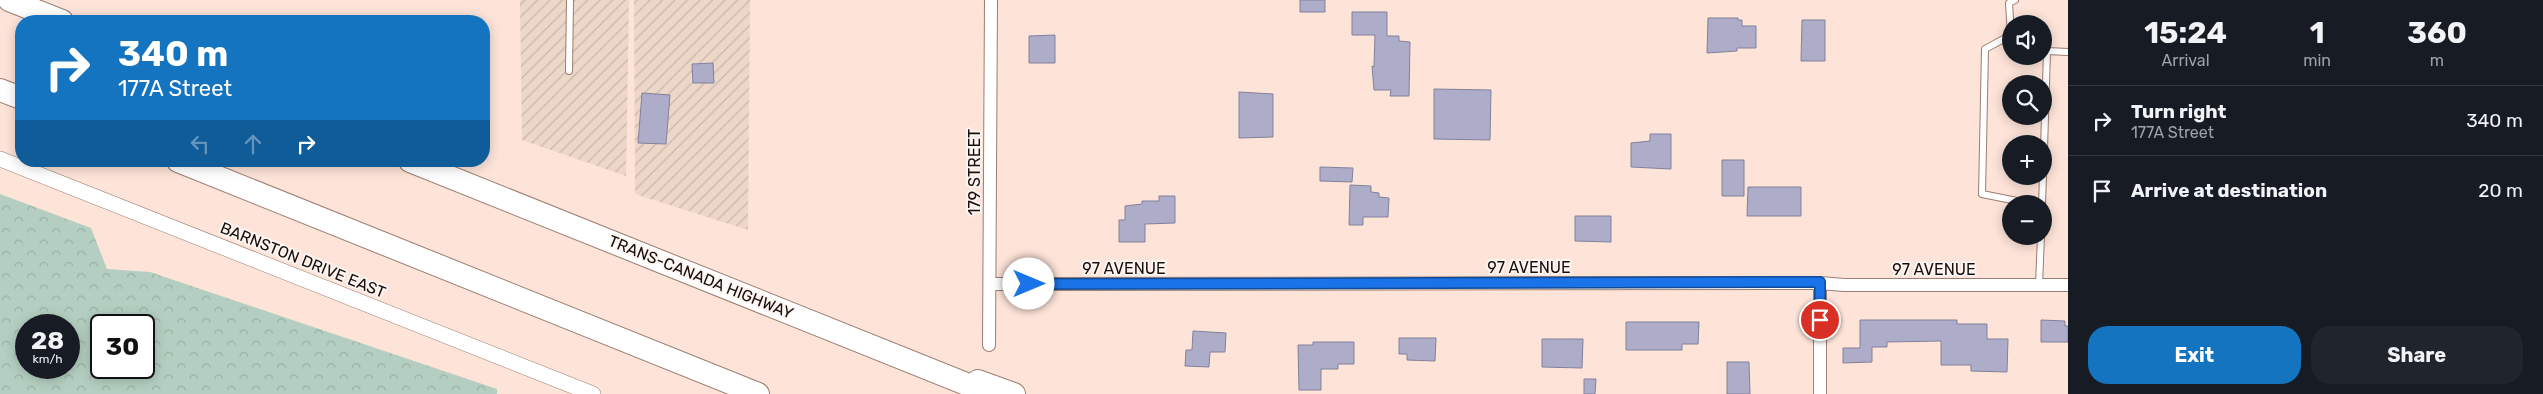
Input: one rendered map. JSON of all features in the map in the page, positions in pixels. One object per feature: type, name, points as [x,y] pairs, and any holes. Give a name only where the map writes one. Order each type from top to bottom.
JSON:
[{"type":"highway","points":[[9,0],[47,15]]},
{"type":"highway","points":[[0,90],[15,96]]},
{"type":"highway","points":[[193,167],[758,394]]},
{"type":"highway","name":"TRANS-CANADA HIGHWAY","points":[[425,167],[991,394]]},
{"type":"highway","points":[[866,344],[1014,394]]},
{"type":"street","name":"179 STREET","points":[[990,345],[991,0]]},
{"type":"street","name":"BARNSTON DRIVE EAST","points":[[0,159],[15,165]]},
{"type":"street","name":"BARNSTON DRIVE EAST","points":[[20,167],[592,394]]},
{"type":"street","name":"97 AVENUE","points":[[990,284],[1820,282],[1844,285],[2068,286]]},
{"type":"street","points":[[1820,282],[1820,394]]},
{"type":"lane","points":[[570,0],[570,71]]},
{"type":"lane","points":[[2010,15],[2009,3],[2014,0]]},
{"type":"lane","points":[[2002,40],[1985,49],[1982,194],[2002,198]]},
{"type":"lane","points":[[2052,51],[2068,52]]},
{"type":"lane","points":[[2044,135],[2046,65]]},
{"type":"lane","points":[[2039,285],[2040,245]]},
{"type":"shaded area","points":[[520,0],[629,0],[626,176],[522,140]]},
{"type":"shaded area","points":[[634,0],[750,0],[748,230],[635,194]]},
{"type":"green space","points":[[0,194],[91,228],[107,269],[150,272],[497,389],[497,394],[0,394]]},
{"type":"building","points":[[1300,0],[1325,0],[1325,12],[1300,12]]},
{"type":"building","points":[[1352,12],[1387,12],[1387,36],[1399,36],[1399,41],[1410,42],[1409,96],[1390,96],[1391,90],[1374,90],[1372,66],[1374,67],[1375,35],[1352,35]]},
{"type":"building","points":[[1708,18],[1738,18],[1738,20],[1742,20],[1742,26],[1756,26],[1756,48],[1737,48],[1737,51],[1707,53]]},
{"type":"building","points":[[1802,20],[1825,20],[1825,61],[1801,61]]},
{"type":"building","points":[[1055,35],[1055,63],[1029,63],[1029,36]]},
{"type":"building","points":[[713,63],[714,83],[693,83],[692,64]]},
{"type":"building","points":[[1434,89],[1491,90],[1490,140],[1434,139]]},
{"type":"building","points":[[1239,92],[1273,94],[1273,137],[1239,138]]},
{"type":"building","points":[[642,93],[670,95],[666,144],[638,143]]},
{"type":"building","points":[[1650,134],[1671,134],[1671,169],[1631,167],[1631,143],[1650,141]]},
{"type":"building","points":[[1722,160],[1744,160],[1744,196],[1722,196]]},
{"type":"building","points":[[1320,167],[1353,168],[1352,182],[1320,181]]},
{"type":"building","points":[[1350,185],[1371,186],[1371,192],[1379,193],[1379,197],[1389,198],[1388,217],[1363,217],[1363,225],[1349,225]]},
{"type":"building","points":[[1748,187],[1801,187],[1801,216],[1747,216]]},
{"type":"building","points":[[1159,196],[1175,196],[1175,223],[1145,224],[1145,242],[1119,242],[1119,220],[1125,220],[1125,206],[1142,204],[1142,201],[1159,201]]},
{"type":"building","points":[[1575,216],[1611,216],[1611,242],[1575,241]]},
{"type":"building","points":[[1860,320],[1957,320],[1957,324],[1987,324],[1987,339],[2008,339],[2007,372],[1971,371],[1971,365],[1941,365],[1941,341],[1887,342],[1887,347],[1872,347],[1872,362],[1843,363],[1843,348],[1860,348]]},
{"type":"building","points":[[2041,320],[2065,321],[2065,326],[2068,326],[2068,342],[2041,342]]},
{"type":"building","points":[[1626,322],[1699,322],[1698,344],[1682,344],[1682,350],[1626,350]]},
{"type":"building","points":[[1193,331],[1226,333],[1225,352],[1210,352],[1209,367],[1185,366],[1186,350],[1192,350]]},
{"type":"building","points":[[1399,338],[1436,338],[1435,361],[1407,360],[1407,354],[1399,354]]},
{"type":"building","points":[[1542,339],[1583,339],[1582,368],[1542,367]]},
{"type":"building","points":[[1313,342],[1354,342],[1354,364],[1338,364],[1338,369],[1321,369],[1321,390],[1299,390],[1298,345],[1313,345]]},
{"type":"building","points":[[1727,362],[1749,362],[1750,394],[1727,394]]},
{"type":"building","points":[[1584,379],[1596,379],[1595,394],[1584,394]]},
{"type":"route","points":[[1029,284],[1820,282],[1820,320]]}]
